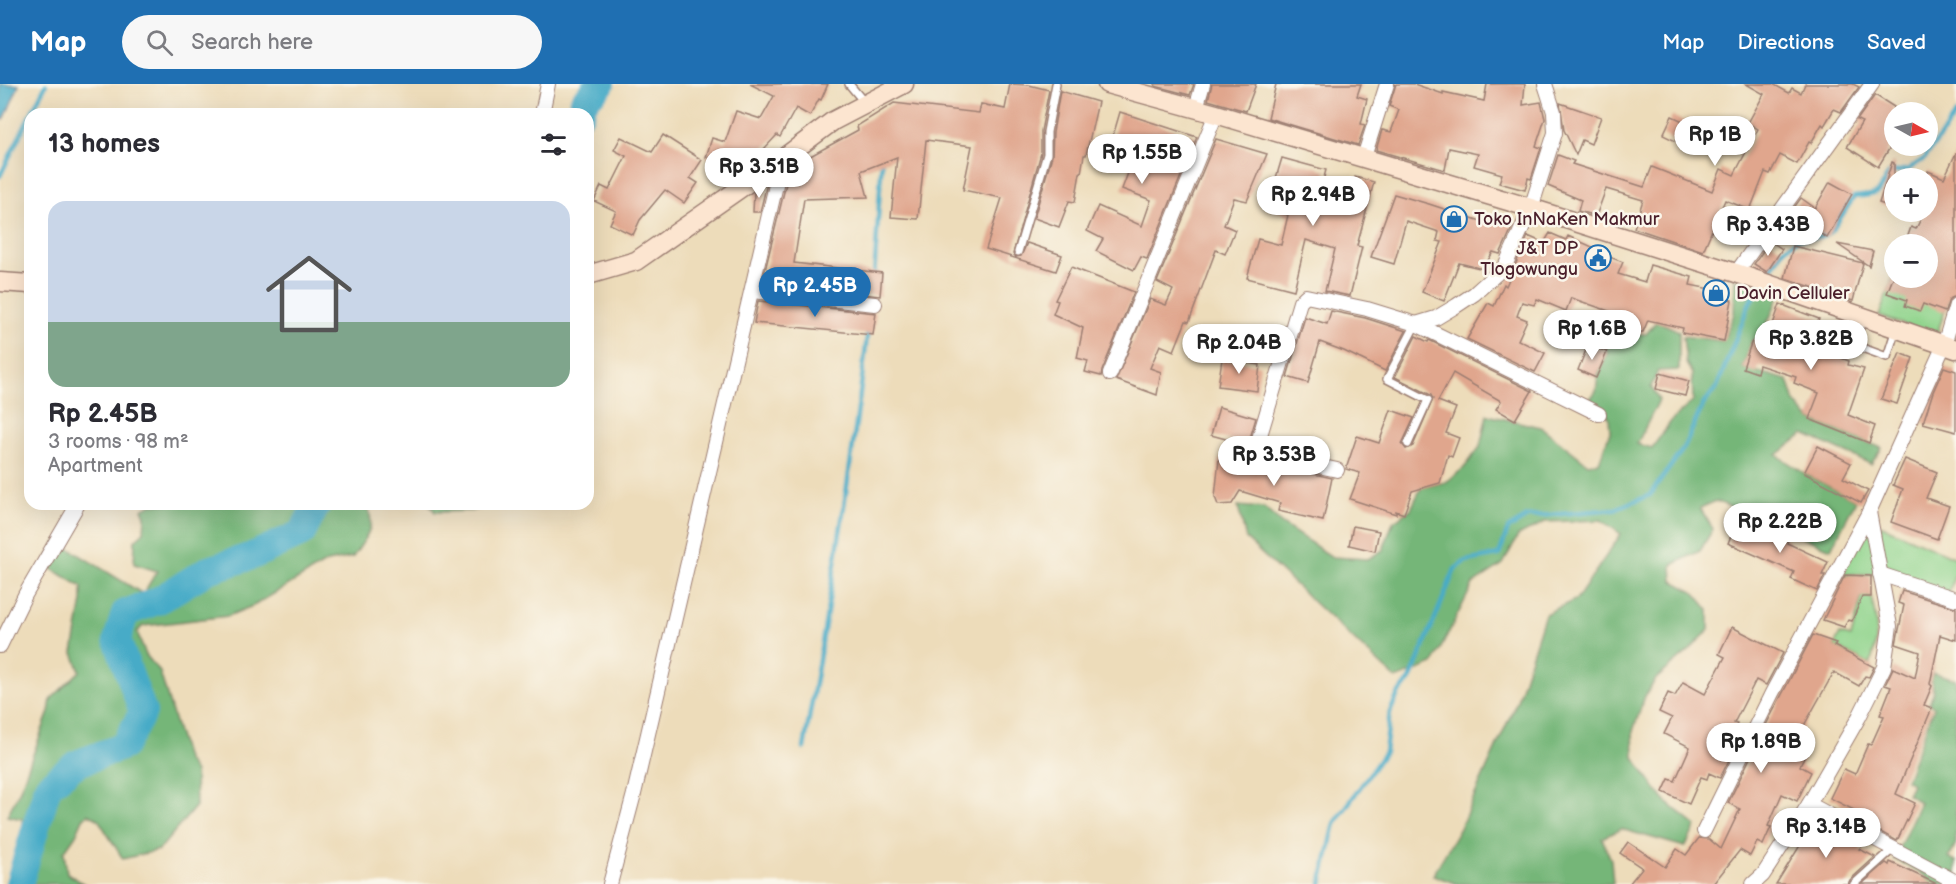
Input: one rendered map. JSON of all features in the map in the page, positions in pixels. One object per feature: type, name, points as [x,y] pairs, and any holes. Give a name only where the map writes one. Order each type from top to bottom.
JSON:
[{"type":"main road","points":[[1107,84],[1364,157],[1531,208],[1736,273],[1950,347]]},
{"type":"main road","points":[[594,273],[636,261],[833,121],[901,86]]},
{"type":"main road","points":[[0,282],[24,281]]},
{"type":"street","points":[[543,108],[548,84]]},
{"type":"street","points":[[1196,108],[1203,84]]},
{"type":"street","points":[[1364,157],[1388,84]]},
{"type":"street","points":[[1416,324],[1436,318],[1456,306],[1474,294],[1504,266],[1531,208],[1556,127],[1545,84]]},
{"type":"street","points":[[1736,273],[1872,84]]},
{"type":"street","points":[[1110,374],[1216,114]]},
{"type":"street","points":[[610,884],[634,794],[782,159]]},
{"type":"street","points":[[752,291],[875,304]]},
{"type":"street","points":[[1337,470],[1256,452],[1302,298],[1306,296],[1416,324],[1599,414]]},
{"type":"street","points":[[1704,831],[1772,693],[1869,512],[1950,347],[1956,305]]},
{"type":"street","points":[[0,646],[25,595],[75,510]]},
{"type":"street","points":[[1753,884],[1763,875],[1809,804],[1860,717],[1884,667],[1890,626],[1869,512]]},
{"type":"street","points":[[1880,574],[1956,599]]},
{"type":"street","points":[[1809,804],[1956,882]]},
{"type":"lane","points":[[849,84],[866,104]]},
{"type":"lane","points":[[1018,252],[1047,154],[1047,132],[1056,84]]},
{"type":"lane","points":[[1864,317],[1854,345],[1887,357],[1896,329]]},
{"type":"lane","points":[[1408,444],[1428,400],[1387,380],[1416,324]]},
{"type":"lane","points":[[1854,884],[1893,849]]},
{"type":"green space","points":[[1911,227],[1930,234],[1909,234]]},
{"type":"green space","points":[[1938,237],[1956,244],[1956,280],[1936,336],[1879,316],[1889,288],[1938,288]]},
{"type":"green space","points":[[1735,279],[1779,296],[1765,329],[1751,343],[1743,368],[1788,380],[1795,402],[1809,419],[1882,448],[1871,464],[1804,434],[1777,455],[1804,473],[1856,500],[1831,549],[1716,501],[1700,508],[1713,529],[1700,551],[1672,565],[1673,581],[1694,592],[1709,610],[1709,630],[1656,679],[1645,696],[1633,731],[1634,757],[1664,800],[1696,826],[1685,847],[1621,829],[1602,838],[1611,860],[1613,883],[1610,884],[1457,884],[1433,875],[1460,828],[1517,701],[1545,614],[1577,599],[1621,534],[1601,520],[1545,522],[1518,536],[1503,564],[1473,584],[1433,664],[1396,679],[1246,539],[1238,506],[1264,508],[1282,524],[1332,557],[1368,559],[1383,550],[1393,522],[1411,509],[1421,488],[1446,482],[1464,468],[1480,447],[1487,415],[1541,427],[1588,464],[1599,462],[1610,432],[1609,417],[1590,399],[1596,391],[1598,375],[1608,352],[1596,335],[1604,328],[1631,334],[1646,334],[1657,321],[1679,331],[1679,370],[1658,371],[1651,387],[1659,400],[1637,444],[1652,448],[1672,420],[1693,401],[1692,374],[1686,363],[1683,336],[1723,341],[1734,314]]},
{"type":"green space","points":[[142,510],[368,510],[371,518],[366,538],[353,557],[327,562],[255,605],[228,616],[143,626],[137,632],[146,655],[160,672],[186,759],[195,772],[196,806],[159,850],[123,859],[98,819],[88,814],[64,852],[67,873],[84,884],[15,884],[14,864],[28,834],[22,819],[7,816],[19,792],[49,712],[51,699],[80,671],[73,653],[82,601],[82,587],[44,564],[57,541],[143,594],[157,571],[134,564],[135,540],[144,532],[145,516]]},
{"type":"green space","points":[[434,510],[475,510],[472,511],[435,512]]},
{"type":"green space","points":[[1871,521],[1956,558],[1956,570],[1948,597],[1880,574],[1836,574]]},
{"type":"green space","points":[[1862,597],[1871,597],[1876,623],[1875,646],[1870,665],[1834,646],[1840,634],[1851,637]]},
{"type":"green space","points":[[1933,673],[1956,679],[1956,843],[1949,858],[1956,861],[1956,884],[1924,884],[1927,877],[1894,859],[1920,802],[1907,794],[1912,784],[1906,780],[1934,707],[1929,704],[1933,688],[1929,678]]},
{"type":"water","points":[[0,84],[19,85],[4,120],[0,118]]},
{"type":"building","points":[[750,84],[828,84],[810,116],[796,108],[780,137],[777,135],[748,166],[720,156],[719,160],[706,157],[712,138],[725,142],[736,111],[761,119],[774,96]]},
{"type":"building","points":[[1010,84],[1029,85],[1049,90],[1041,131],[1041,153],[1013,254],[1016,257],[1021,256],[1027,243],[1062,255],[1056,271],[986,249],[1002,198],[963,190],[972,146],[926,140],[918,219],[891,217],[897,157],[861,171],[868,197],[804,199],[794,263],[882,273],[880,296],[762,283],[790,167],[858,130],[857,126],[894,103],[979,113],[981,104],[1005,109]]},
{"type":"building","points":[[1155,84],[1194,84],[1190,95],[1155,86]]},
{"type":"building","points":[[1212,84],[1256,84],[1246,111],[1208,100]]},
{"type":"building","points":[[1276,84],[1361,84],[1357,96],[1367,99],[1361,124],[1365,125],[1358,145],[1268,118]]},
{"type":"building","points":[[1396,84],[1414,84],[1443,94],[1443,92],[1484,101],[1487,84],[1525,84],[1523,105],[1541,102],[1545,119],[1536,146],[1541,148],[1525,190],[1499,183],[1502,174],[1474,166],[1478,154],[1449,148],[1445,170],[1376,150],[1382,130],[1391,132],[1399,110],[1389,106]]},
{"type":"building","points":[[1746,84],[1773,84],[1789,93],[1792,88],[1801,93],[1805,84],[1853,84],[1859,87],[1841,112],[1834,109],[1824,126],[1822,124],[1811,143],[1809,142],[1797,164],[1780,155],[1770,174],[1765,172],[1750,210],[1725,200],[1703,251],[1634,228],[1643,200],[1606,189],[1596,216],[1578,211],[1581,200],[1548,186],[1558,155],[1574,161],[1572,164],[1644,187],[1652,167],[1712,191],[1721,169],[1734,175],[1758,129],[1748,123],[1764,94]]},
{"type":"building","points":[[1060,91],[1098,102],[1075,202],[1069,201],[1059,227],[1034,218],[1052,156],[1053,133]]},
{"type":"building","points":[[1875,95],[1886,102],[1884,102],[1885,156],[1878,167],[1847,147],[1862,122],[1857,120]]},
{"type":"building","points":[[1560,103],[1601,117],[1591,144],[1582,140],[1576,155],[1564,130]]},
{"type":"building","points":[[1120,112],[1197,137],[1147,259],[1141,257],[1134,270],[1096,251],[1103,239],[1087,231],[1098,206],[1142,226],[1151,200],[1122,189],[1131,165],[1106,160]]},
{"type":"building","points":[[1672,116],[1705,131],[1696,151],[1663,135]]},
{"type":"building","points":[[663,135],[702,160],[690,178],[698,183],[684,203],[665,190],[640,220],[633,235],[610,224],[616,211],[594,201],[601,186],[609,190],[626,156],[614,150],[621,137],[652,152]]},
{"type":"building","points":[[1216,139],[1267,154],[1247,201],[1234,198],[1224,225],[1235,230],[1225,254],[1216,250],[1189,322],[1186,321],[1174,351],[1160,345],[1150,368],[1161,372],[1157,395],[1116,380],[1150,299],[1166,305],[1173,290],[1157,282]]},
{"type":"building","points":[[1956,153],[1956,296],[1949,299],[1945,312],[1923,304],[1920,311],[1905,306],[1907,300],[1887,293],[1889,288],[1938,288],[1938,234],[1909,234],[1911,227],[1916,229],[1919,222],[1938,222],[1938,175],[1944,178]]},
{"type":"building","points":[[1282,158],[1326,170],[1323,181],[1351,190],[1355,177],[1374,182],[1357,246],[1362,247],[1350,296],[1325,291],[1335,249],[1306,240],[1294,290],[1247,278],[1258,239],[1281,245],[1288,215],[1267,208]]},
{"type":"building","points":[[1830,182],[1852,194],[1827,238],[1790,213],[1801,198],[1815,208]]},
{"type":"building","points":[[767,183],[760,212],[753,212],[754,193]]},
{"type":"building","points":[[1884,187],[1884,205],[1879,203]]},
{"type":"building","points":[[1394,194],[1481,221],[1483,215],[1513,226],[1500,254],[1493,252],[1483,269],[1459,263],[1444,301],[1422,292],[1442,242],[1437,241],[1439,232],[1406,221],[1394,264],[1371,257]]},
{"type":"building","points":[[1550,233],[1566,240],[1568,236],[1623,262],[1618,274],[1645,282],[1650,265],[1692,277],[1690,285],[1725,292],[1723,298],[1732,300],[1724,341],[1682,333],[1683,328],[1648,320],[1643,332],[1622,331],[1608,327],[1612,312],[1571,298],[1566,311],[1537,299],[1534,305],[1522,302],[1517,316],[1527,320],[1518,340],[1545,353],[1535,372],[1467,339],[1488,303],[1494,306],[1504,284],[1506,286],[1528,236],[1544,243]]},
{"type":"building","points":[[1770,241],[1782,249],[1767,272],[1754,264]]},
{"type":"building","points":[[1837,244],[1873,251],[1869,266]]},
{"type":"building","points":[[1793,246],[1863,263],[1853,301],[1785,278]]},
{"type":"building","points":[[1071,267],[1134,292],[1101,376],[1085,372],[1088,361],[1077,358],[1083,328],[1053,314],[1058,301],[1055,300]]},
{"type":"building","points":[[758,301],[876,313],[873,335],[754,323]]},
{"type":"building","points":[[1780,304],[1819,319],[1809,346],[1849,361],[1848,365],[1864,369],[1848,415],[1875,426],[1869,443],[1809,419],[1819,393],[1794,383],[1796,377],[1759,365],[1757,373],[1743,368],[1751,343],[1759,336],[1768,339]]},
{"type":"building","points":[[1331,311],[1365,318],[1406,331],[1385,371],[1320,342],[1308,383],[1287,377],[1305,317],[1327,324]]},
{"type":"building","points":[[1416,336],[1428,342],[1429,340],[1532,391],[1515,420],[1496,409],[1501,401],[1453,373],[1438,401],[1456,408],[1446,433],[1459,438],[1452,457],[1448,455],[1440,483],[1412,491],[1404,514],[1396,511],[1396,514],[1350,499],[1360,473],[1346,469],[1357,436],[1379,443],[1391,410],[1414,418],[1402,444],[1406,449],[1413,446],[1433,399],[1431,395],[1395,377]]},
{"type":"building","points":[[1588,345],[1607,352],[1596,378],[1578,370]]},
{"type":"building","points":[[1900,353],[1913,358],[1897,404],[1881,399]]},
{"type":"building","points":[[1222,359],[1260,365],[1257,391],[1218,386]]},
{"type":"building","points":[[1944,367],[1956,371],[1956,432],[1923,423]]},
{"type":"building","points":[[1660,373],[1689,381],[1685,396],[1656,389]]},
{"type":"building","points":[[1219,407],[1256,418],[1248,445],[1211,435]]},
{"type":"building","points":[[1818,446],[1851,463],[1843,478],[1868,491],[1861,503],[1804,473]]},
{"type":"building","points":[[1219,459],[1264,463],[1332,478],[1323,521],[1278,511],[1280,503],[1240,491],[1232,504],[1218,505],[1215,497]]},
{"type":"building","points":[[1905,459],[1937,472],[1926,498],[1949,506],[1937,539],[1891,522],[1903,489],[1893,485]]},
{"type":"building","points":[[1738,519],[1788,540],[1787,543],[1828,562],[1822,575],[1825,575],[1817,591],[1791,579],[1794,572],[1728,543]]},
{"type":"building","points":[[1353,526],[1379,531],[1375,551],[1349,545]]},
{"type":"building","points":[[1845,575],[1871,576],[1871,597],[1862,597],[1852,621],[1848,620],[1844,627],[1823,620]]},
{"type":"building","points":[[1902,591],[1956,608],[1956,640],[1940,635],[1930,684],[1932,686],[1924,705],[1932,708],[1896,794],[1915,803],[1897,841],[1851,816],[1854,810],[1830,798],[1844,769],[1855,774],[1868,744],[1871,745],[1884,716],[1880,715],[1891,687],[1885,685],[1893,668],[1915,678],[1920,652],[1896,644],[1904,605],[1898,603]]},
{"type":"building","points":[[1732,627],[1783,653],[1766,685],[1756,680],[1734,723],[1737,724],[1731,739],[1738,742],[1720,778],[1709,773],[1707,779],[1701,777],[1689,804],[1663,792],[1669,779],[1675,781],[1690,747],[1664,734],[1672,718],[1659,712],[1668,693],[1675,696],[1683,682],[1705,694],[1725,657],[1719,654]]},
{"type":"building","points":[[1813,635],[1836,643],[1834,646],[1874,667],[1869,677],[1865,676],[1859,686],[1834,672],[1792,747],[1806,754],[1800,766],[1811,772],[1797,801],[1782,794],[1768,826],[1771,827],[1763,845],[1757,842],[1750,856],[1740,850],[1713,884],[1629,884],[1642,868],[1620,853],[1628,842],[1665,867],[1677,849],[1686,855],[1699,838],[1709,839],[1721,849],[1740,809],[1728,803],[1754,750],[1762,754],[1774,733],[1765,727]]},
{"type":"building","points":[[1814,823],[1841,837],[1843,832],[1864,844],[1859,849],[1875,857],[1848,884],[1776,884]]},
{"type":"building","points":[[1890,862],[1937,884],[1862,884]]},
{"type":"waterway","points":[[34,108],[46,84]]},
{"type":"waterway","points":[[582,108],[584,101],[601,84]]},
{"type":"waterway","points":[[1764,279],[1784,249],[1798,239],[1826,236],[1854,197],[1873,195],[1879,191],[1889,173],[1909,169],[1925,158],[1956,114]]},
{"type":"waterway","points":[[0,176],[24,127]]},
{"type":"waterway","points":[[874,278],[882,158]]},
{"type":"waterway","points":[[1321,884],[1335,823],[1385,752],[1390,712],[1398,694],[1410,680],[1455,569],[1466,561],[1499,555],[1508,529],[1527,517],[1615,509],[1650,495],[1683,449],[1703,405],[1717,387],[1750,302],[1760,286]]},
{"type":"waterway","points":[[804,748],[831,591],[868,328]]},
{"type":"waterway","points":[[19,884],[48,786],[76,764],[124,746],[143,712],[117,640],[125,613],[157,601],[208,570],[252,556],[302,533],[314,510]]},
{"type":"place","name":"Toko InNaKen Makmur","points":[[1454,219]]},
{"type":"place","name":"J&T DP Tlogowungu","points":[[1598,258]]},
{"type":"place","name":"Davin Celluler","points":[[1716,293]]}]
